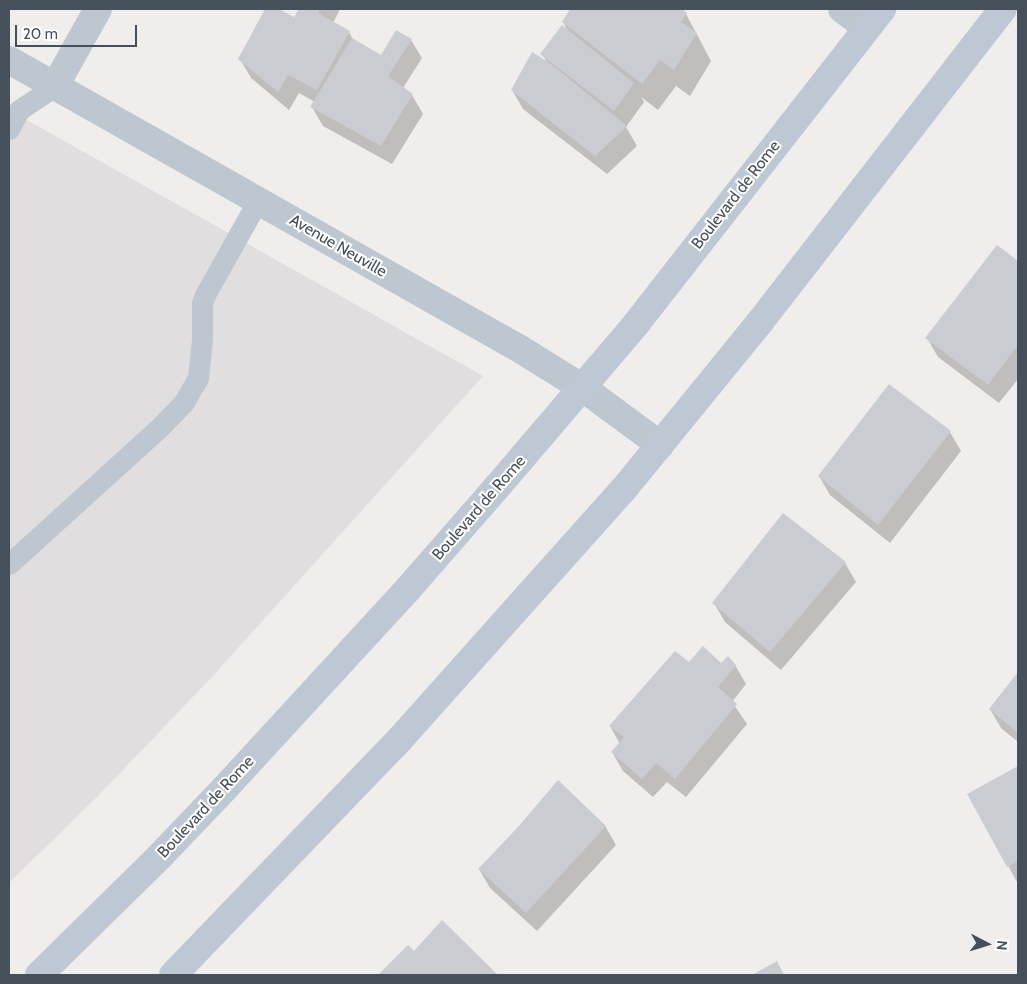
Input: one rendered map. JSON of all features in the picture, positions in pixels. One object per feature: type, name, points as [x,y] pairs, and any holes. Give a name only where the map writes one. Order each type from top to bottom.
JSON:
[{"type":"main road","points":[[173,975],[413,724],[552,572],[660,445],[812,255],[1003,9]]},
{"type":"main road","name":"Boulevard de Rome","points":[[39,975],[161,855],[408,589],[583,388],[641,318],[875,18]]},
{"type":"street","points":[[55,86],[98,9]]},
{"type":"street","points":[[842,9],[875,18]]},
{"type":"street","name":"Avenue Neuville","points":[[9,60],[496,335],[583,388],[660,445]]},
{"type":"lane","points":[[9,129],[19,110],[55,86]]},
{"type":"lane","points":[[9,564],[159,428],[184,402],[198,378],[202,339],[202,303],[258,200]]},
{"type":"shaded area","points":[[9,110],[483,376],[211,678],[97,797],[9,883]]},
{"type":"building","points":[[265,9],[279,9],[294,17],[299,9],[320,9],[318,13],[350,31],[317,90],[288,75],[278,92],[238,59]]},
{"type":"building","points":[[570,9],[682,9],[687,13],[681,22],[697,33],[674,70],[660,60],[642,84],[562,22]]},
{"type":"building","points":[[562,25],[634,83],[614,111],[540,54]]},
{"type":"building","points":[[396,30],[412,39],[388,76],[413,94],[381,146],[310,107],[352,38],[381,55]]},
{"type":"building","points":[[532,52],[551,64],[627,126],[595,156],[511,90]]},
{"type":"building","points":[[997,245],[1018,261],[1018,345],[988,385],[925,338]]},
{"type":"building","points":[[889,384],[951,431],[878,525],[818,476]]},
{"type":"building","points":[[783,513],[846,562],[770,652],[712,603]]},
{"type":"building","points":[[703,646],[721,663],[728,656],[736,665],[718,687],[737,704],[675,779],[656,763],[642,779],[611,752],[624,737],[609,726],[675,651],[689,662]]},
{"type":"building","points":[[1018,672],[1018,733],[989,709]]},
{"type":"building","points":[[1018,766],[1018,861],[1007,867],[967,794]]},
{"type":"building","points":[[558,780],[606,826],[526,913],[478,869],[519,826]]},
{"type":"building","points":[[442,920],[497,974],[378,975],[408,945],[414,951]]},
{"type":"building","points":[[777,961],[784,975],[752,975]]}]
